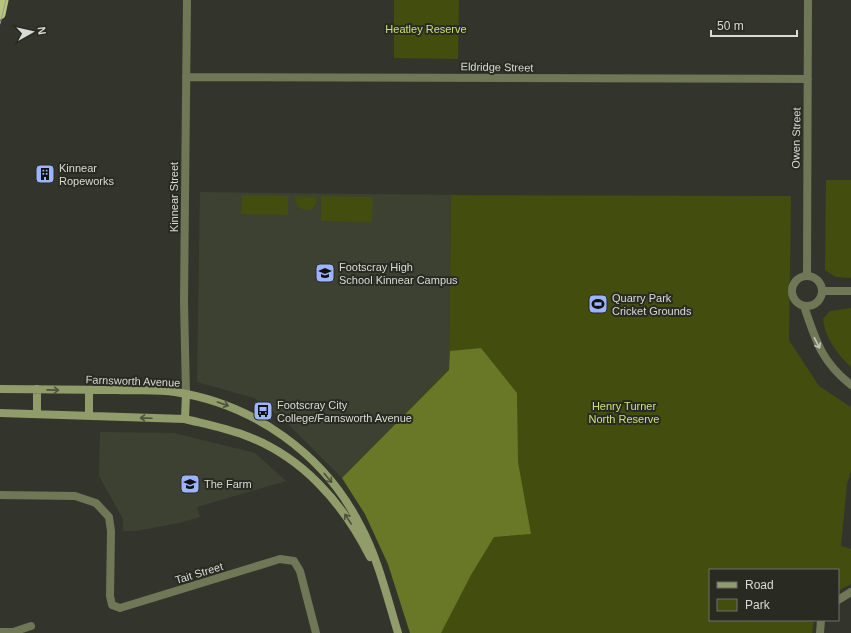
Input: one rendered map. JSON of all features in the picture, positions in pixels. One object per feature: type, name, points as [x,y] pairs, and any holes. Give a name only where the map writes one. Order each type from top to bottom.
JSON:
[{"type":"highway","points":[[0,14],[3,0]]},
{"type":"main road","name":"Farnsworth Avenue","points":[[0,389],[166,391],[186,394],[217,402],[253,417],[292,443],[312,460],[341,494],[360,524],[370,546],[398,633]]},
{"type":"main road","points":[[37,389],[37,414]]},
{"type":"main road","points":[[89,390],[89,416]]},
{"type":"main road","points":[[185,419],[186,394]]},
{"type":"main road","name":"Farnsworth Avenue","points":[[0,413],[185,419],[235,432],[258,440],[280,452],[308,473],[330,494],[350,522],[365,547],[385,591]]},
{"type":"street","name":"Kinnear Street","points":[[186,394],[184,301],[187,0]]},
{"type":"street","name":"Owen Street","points":[[807,276],[808,0]]},
{"type":"street","name":"Eldridge Street","points":[[186,77],[808,79]]},
{"type":"street","points":[[807,276],[817,280],[821,284],[823,291],[822,296],[816,305],[810,307],[797,303],[794,299],[792,288],[798,279],[807,276]]},
{"type":"street","points":[[823,291],[851,291]]},
{"type":"street","points":[[804,306],[815,340],[828,363],[851,385]]},
{"type":"street","name":"Tait Street","points":[[0,495],[75,496],[96,503],[108,517],[111,531],[110,596],[112,605],[120,608],[280,559],[294,562],[300,571],[316,633]]},
{"type":"street","points":[[839,599],[851,592]]},
{"type":"street","points":[[820,633],[821,621]]},
{"type":"street","points":[[0,632],[13,632],[31,626]]},
{"type":"shaded area","name":"Footscray High School Kinnear Campus","points":[[200,192],[451,195],[449,369],[342,478],[283,419],[254,398],[197,382]]},
{"type":"shaded area","name":"The Farm","points":[[100,432],[174,433],[255,453],[286,481],[197,507],[200,517],[179,523],[136,531],[123,531],[123,519],[99,476]]},
{"type":"green space","name":"Heatley Reserve","points":[[394,0],[459,0],[458,59],[394,58]]},
{"type":"green space","points":[[826,180],[851,180],[851,278],[836,277],[825,270]]},
{"type":"green space","points":[[242,195],[288,196],[288,215],[241,214]]},
{"type":"green space","name":"Henry Turner North Reserve","points":[[451,195],[791,196],[789,340],[819,386],[851,407],[851,471],[847,484],[841,546],[851,549],[851,584],[839,590],[839,569],[709,569],[709,621],[814,621],[812,633],[410,633],[388,564],[365,514],[342,478],[449,369]]},
{"type":"green space","points":[[295,196],[317,197],[316,203],[314,207],[310,209],[302,209],[298,206]]},
{"type":"green space","points":[[321,196],[373,197],[372,222],[321,221]]},
{"type":"green space","points":[[851,308],[851,367],[832,345],[826,333],[823,319],[830,311]]},
{"type":"green space","points":[[481,348],[517,393],[518,462],[531,534],[494,537],[471,575],[441,633],[410,633],[388,564],[365,514],[342,478],[449,370],[450,351]]},
{"type":"tram line","points":[[0,24],[6,0]]},
{"type":"place","name":"Kinnear Ropeworks","points":[[45,174]]},
{"type":"place","name":"Footscray High School Kinnear Campus","points":[[325,273]]},
{"type":"place","name":"Quarry Park Cricket Grounds","points":[[598,304]]},
{"type":"place","name":"Footscray City College/Farnsworth Avenue","points":[[263,411]]},
{"type":"place","name":"The Farm","points":[[190,484]]}]
